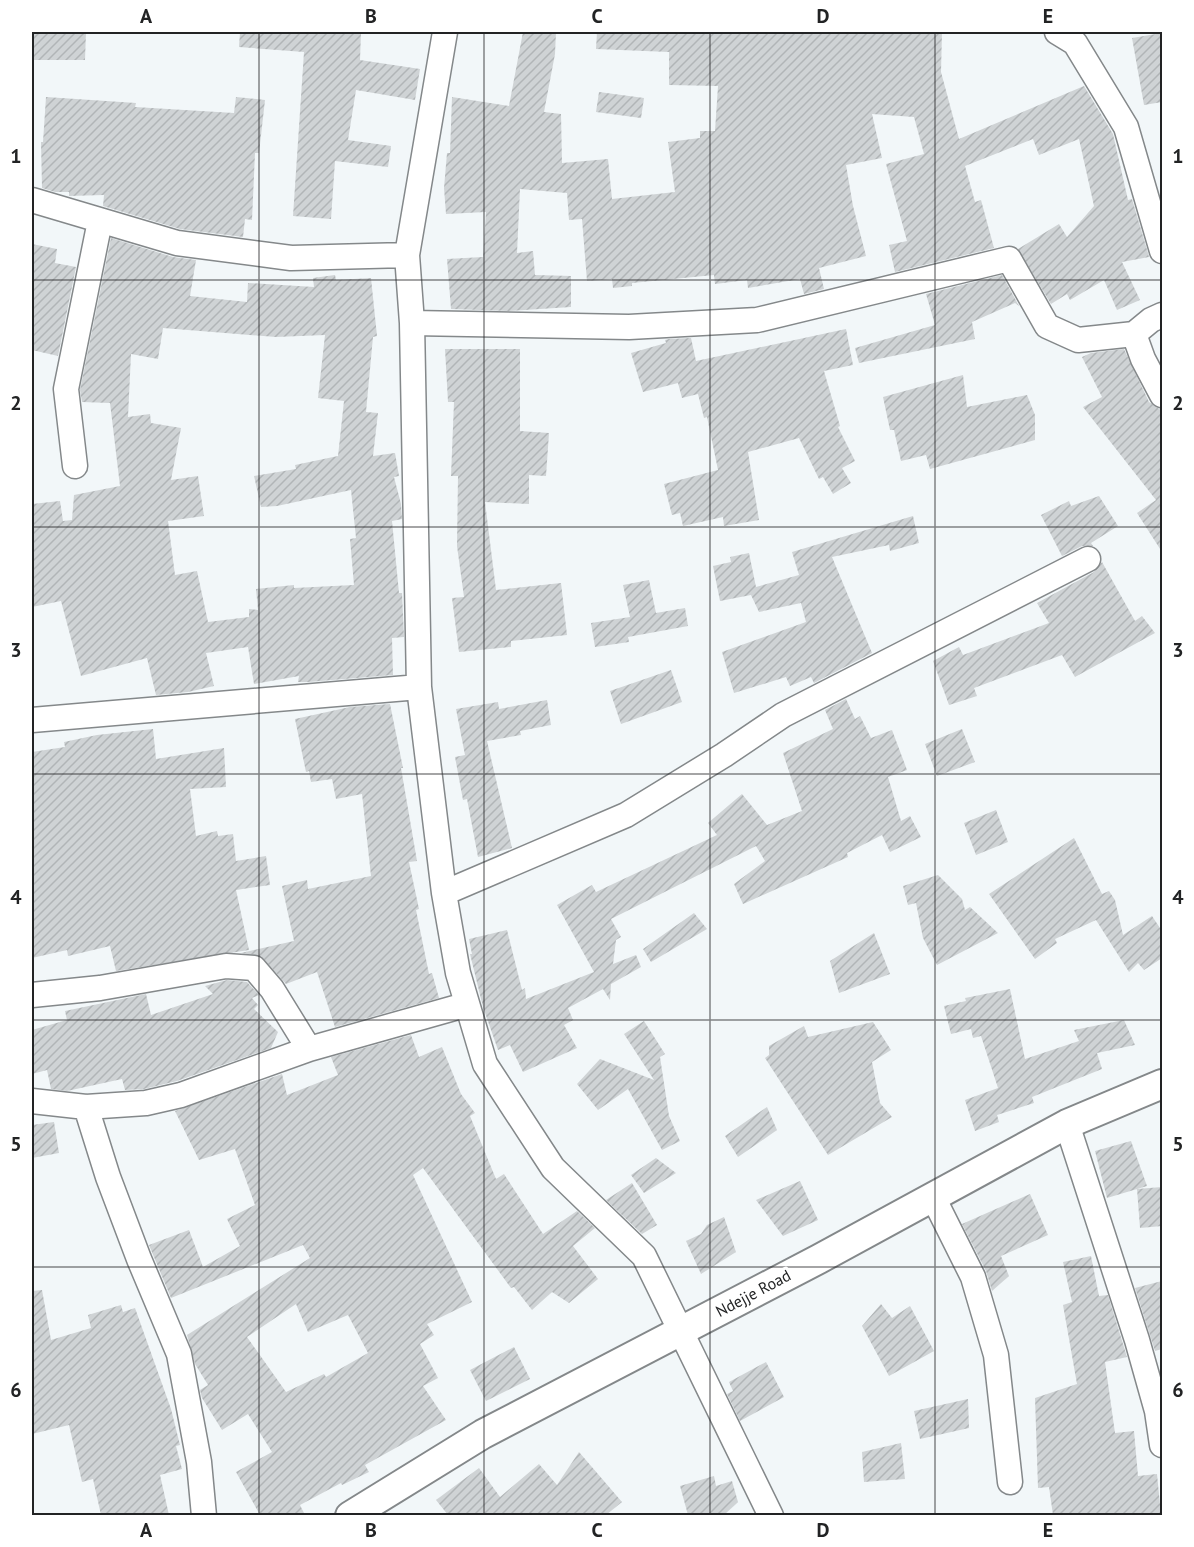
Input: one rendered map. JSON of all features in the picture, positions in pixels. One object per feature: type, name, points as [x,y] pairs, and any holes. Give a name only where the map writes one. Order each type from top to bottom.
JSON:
[{"type":"street","points":[[445,32],[407,255],[412,323],[419,687],[444,893],[465,1005],[485,1064],[532,1139],[553,1168],[644,1256],[771,1515]]},
{"type":"street","points":[[1057,32],[1075,43],[1126,127],[1162,251]]},
{"type":"street","points":[[32,200],[177,243],[291,258],[407,255]]},
{"type":"street","points":[[75,466],[66,389],[100,221]]},
{"type":"street","points":[[412,323],[629,327],[757,320],[1009,259],[1047,326],[1078,340],[1134,334],[1151,320],[1162,315]]},
{"type":"street","points":[[1134,334],[1143,359],[1162,395]]},
{"type":"street","points":[[444,893],[626,815],[724,755],[783,715],[1088,559]]},
{"type":"street","points":[[32,720],[419,687]]},
{"type":"street","points":[[32,995],[100,988],[226,966],[254,968],[272,989],[309,1049]]},
{"type":"street","points":[[32,1101],[86,1107],[146,1103],[181,1095],[309,1049],[465,1005]]},
{"type":"street","name":"Ndejje Road","points":[[350,1515],[483,1434],[680,1332],[1067,1124],[1162,1084]]},
{"type":"street","points":[[86,1107],[131,1239],[180,1354],[200,1462],[204,1515]]},
{"type":"street","points":[[1067,1124],[1137,1340],[1157,1411],[1162,1445]]},
{"type":"street","points":[[933,1197],[973,1276],[996,1355],[1010,1482]]},
{"type":"building","points":[[32,32],[86,32],[85,60],[32,60]]},
{"type":"building","points":[[240,32],[361,32],[360,60],[420,69],[415,100],[356,90],[348,140],[391,146],[388,167],[335,161],[331,219],[293,216],[304,52],[239,47]]},
{"type":"building","points":[[523,32],[556,32],[555,54],[544,112],[561,114],[562,163],[608,159],[612,199],[675,192],[668,142],[700,138],[700,131],[715,131],[718,86],[669,85],[669,52],[596,49],[597,32],[942,32],[941,72],[959,139],[1084,86],[1113,134],[1128,200],[1132,199],[1148,253],[1149,257],[1122,262],[1140,300],[1117,310],[1104,280],[1070,300],[1067,294],[1051,304],[1018,249],[1059,224],[1067,237],[1094,206],[1079,139],[1039,155],[1033,139],[965,166],[975,202],[981,200],[994,248],[895,272],[889,245],[907,241],[886,164],[924,154],[914,117],[872,114],[882,158],[846,165],[853,206],[866,256],[819,268],[824,289],[804,294],[800,279],[748,288],[747,280],[715,284],[714,275],[632,283],[632,286],[613,288],[612,279],[587,281],[582,219],[569,220],[567,193],[520,189],[517,253],[533,251],[535,275],[571,276],[571,307],[509,311],[451,309],[447,259],[483,257],[486,212],[446,214],[444,188],[447,153],[450,153],[452,97],[509,106]]},
{"type":"building","points":[[1162,33],[1162,102],[1144,105],[1132,38]]},
{"type":"building","points":[[599,92],[644,98],[641,118],[596,112]]},
{"type":"building","points":[[46,97],[136,103],[135,107],[234,113],[236,97],[265,100],[259,153],[255,153],[252,220],[245,219],[243,237],[180,229],[103,206],[104,195],[69,196],[69,192],[55,192],[42,188],[41,142],[43,142]]},
{"type":"building","points":[[111,238],[173,257],[196,260],[190,296],[247,302],[248,283],[314,287],[313,278],[335,275],[336,280],[371,278],[377,336],[373,337],[366,412],[378,413],[373,456],[395,453],[399,476],[394,477],[401,504],[402,519],[392,521],[399,593],[402,593],[404,637],[392,638],[393,675],[308,682],[298,682],[299,676],[254,684],[248,647],[206,653],[214,686],[188,692],[156,695],[147,658],[81,676],[61,601],[32,607],[32,504],[60,501],[63,521],[72,520],[74,495],[120,486],[110,403],[82,402],[80,390]],"holes":[[[163,328],[276,337],[325,335],[318,398],[344,401],[338,456],[295,465],[296,469],[254,476],[261,507],[277,506],[351,490],[356,538],[350,539],[354,585],[294,588],[294,585],[256,589],[258,610],[249,609],[249,617],[208,622],[197,571],[175,575],[168,521],[204,516],[198,476],[171,480],[181,428],[151,423],[150,414],[128,417],[131,354],[158,359]]]},
{"type":"building","points":[[32,244],[57,249],[55,263],[76,267],[58,356],[32,350]]},
{"type":"building","points":[[1002,275],[1019,306],[1015,303],[972,322],[975,339],[859,363],[855,348],[935,325],[926,294]]},
{"type":"building","points":[[846,329],[853,365],[824,371],[840,426],[838,427],[855,461],[842,468],[851,483],[833,494],[823,477],[819,479],[799,438],[748,452],[759,520],[724,526],[723,517],[683,526],[680,513],[672,515],[664,484],[718,470],[707,417],[704,418],[698,394],[682,398],[678,383],[643,392],[631,353],[666,343],[665,340],[669,339],[691,338],[696,361]]},
{"type":"building","points":[[445,349],[520,349],[520,431],[549,433],[546,476],[529,475],[529,504],[485,502],[496,590],[561,583],[567,635],[511,641],[511,647],[459,652],[452,598],[464,597],[457,546],[458,476],[451,476],[454,402],[448,402]]},
{"type":"building","points":[[1124,349],[1149,402],[1162,411],[1162,552],[1137,513],[1156,500],[1083,407],[1102,397],[1082,357],[1091,353]]},
{"type":"building","points":[[963,375],[967,407],[1027,395],[1035,415],[1035,440],[930,469],[926,455],[901,461],[894,430],[890,430],[883,397]]},
{"type":"building","points":[[1099,496],[1118,526],[1091,543],[1093,546],[1082,546],[1062,556],[1041,515],[1069,501],[1071,506]]},
{"type":"building","points":[[913,516],[919,543],[890,551],[889,545],[832,557],[872,653],[814,683],[811,677],[790,686],[786,677],[734,693],[722,652],[806,622],[801,603],[759,612],[751,595],[720,601],[713,566],[731,562],[730,557],[749,553],[756,587],[799,575],[792,552]]},
{"type":"building","points":[[1102,562],[1135,621],[1142,616],[1155,633],[1075,677],[1062,655],[974,688],[977,696],[949,705],[933,661],[959,647],[963,655],[1049,623],[1037,603],[1094,572]]},
{"type":"building","points":[[649,580],[656,613],[685,608],[688,626],[628,637],[629,642],[595,647],[591,623],[630,617],[623,585]]},
{"type":"building","points":[[671,670],[682,702],[621,724],[610,691]]},
{"type":"building","points":[[846,699],[855,719],[860,716],[871,738],[892,730],[907,770],[888,777],[901,821],[910,816],[921,837],[890,852],[882,835],[847,853],[848,857],[743,904],[734,884],[765,861],[756,846],[611,919],[621,937],[616,940],[613,964],[636,955],[641,967],[611,984],[610,1000],[603,989],[568,1008],[573,1020],[564,1025],[577,1048],[523,1072],[510,1045],[498,1050],[483,1007],[470,954],[472,954],[469,939],[507,930],[522,990],[525,988],[526,999],[594,972],[557,905],[592,885],[596,892],[717,835],[708,823],[742,794],[767,825],[802,811],[783,753],[833,729],[825,710]]},
{"type":"building","points":[[547,700],[551,725],[520,731],[521,735],[487,741],[512,848],[478,857],[467,799],[463,800],[455,757],[465,755],[456,709],[498,702],[499,709]]},
{"type":"building","points":[[390,704],[403,768],[401,768],[417,861],[409,862],[419,909],[416,910],[429,974],[432,973],[439,998],[335,1027],[317,972],[286,984],[261,956],[241,953],[294,941],[282,886],[307,880],[308,889],[371,876],[362,794],[336,799],[332,779],[311,782],[309,771],[306,772],[295,719],[350,707]]},
{"type":"building","points":[[153,729],[156,759],[224,748],[226,787],[190,789],[196,836],[217,831],[218,836],[233,834],[236,861],[266,856],[270,885],[236,890],[249,950],[116,971],[110,946],[68,956],[67,950],[32,958],[32,752],[65,747],[64,742],[97,735]]},
{"type":"building","points":[[962,729],[975,762],[937,776],[925,744]]},
{"type":"building","points":[[996,810],[1008,842],[976,855],[964,823]]},
{"type":"building","points":[[1074,838],[1102,894],[1109,891],[1115,900],[1123,935],[1152,916],[1162,931],[1162,958],[1144,970],[1138,963],[1129,972],[1096,920],[1055,939],[1057,943],[1035,959],[989,894]]},
{"type":"building","points":[[938,875],[962,899],[965,910],[970,907],[998,933],[937,965],[923,938],[916,903],[908,905],[903,886]]},
{"type":"building","points":[[694,913],[707,929],[651,962],[643,949]]},
{"type":"building","points":[[874,933],[890,974],[839,993],[830,961]]},
{"type":"building","points":[[227,980],[247,982],[259,995],[252,998],[258,1005],[254,1009],[278,1032],[271,1048],[177,1081],[144,1089],[125,1090],[122,1079],[67,1091],[51,1089],[47,1070],[32,1074],[32,1030],[67,1020],[65,1011],[146,994],[151,1015],[213,994],[205,986]]},
{"type":"building","points":[[1010,989],[1025,1059],[1079,1041],[1074,1030],[1124,1020],[1135,1045],[1097,1053],[1102,1069],[1032,1097],[1034,1103],[997,1115],[999,1122],[975,1131],[965,1100],[998,1088],[981,1036],[973,1038],[971,1029],[951,1034],[944,1006],[966,1001],[965,998]]},
{"type":"building","points":[[644,1021],[665,1054],[660,1057],[669,1116],[680,1141],[662,1150],[628,1089],[598,1110],[577,1084],[600,1059],[654,1080],[624,1034]]},
{"type":"building","points":[[873,1022],[891,1050],[872,1062],[880,1103],[892,1117],[828,1155],[765,1058],[769,1055],[769,1046],[804,1026],[808,1037]]},
{"type":"building","points":[[411,1035],[419,1057],[442,1047],[461,1094],[475,1113],[470,1116],[496,1179],[504,1174],[543,1234],[577,1211],[595,1228],[573,1246],[598,1279],[569,1303],[552,1292],[532,1310],[514,1287],[511,1288],[423,1168],[413,1175],[472,1302],[427,1324],[434,1335],[420,1344],[438,1378],[423,1386],[446,1420],[365,1465],[369,1472],[342,1485],[341,1483],[300,1505],[305,1515],[260,1515],[236,1472],[272,1452],[248,1414],[222,1430],[202,1398],[200,1390],[208,1385],[195,1364],[187,1335],[310,1258],[303,1245],[171,1298],[149,1245],[189,1230],[203,1267],[240,1246],[227,1219],[255,1205],[235,1149],[199,1160],[175,1111],[282,1074],[287,1095],[338,1075],[331,1057]],"holes":[[[296,1304],[308,1332],[348,1315],[368,1353],[326,1377],[324,1374],[286,1392],[247,1337]]]},
{"type":"building","points":[[767,1107],[777,1130],[738,1157],[725,1136]]},
{"type":"building","points":[[54,1122],[59,1153],[32,1158],[32,1125]]},
{"type":"building","points":[[1131,1141],[1147,1186],[1107,1198],[1095,1151]]},
{"type":"building","points":[[656,1158],[676,1173],[644,1193],[631,1175]]},
{"type":"building","points":[[800,1181],[818,1220],[783,1236],[756,1200]]},
{"type":"building","points":[[632,1183],[657,1225],[642,1234],[606,1200]]},
{"type":"building","points":[[1162,1187],[1162,1226],[1140,1228],[1137,1189]]},
{"type":"building","points":[[1030,1194],[1048,1235],[1001,1256],[1009,1276],[992,1291],[986,1271],[962,1224]]},
{"type":"building","points":[[724,1217],[736,1252],[701,1274],[686,1241],[701,1234],[707,1225]]},
{"type":"building","points":[[1091,1256],[1099,1296],[1108,1295],[1127,1357],[1105,1362],[1115,1433],[1134,1431],[1138,1476],[1157,1474],[1161,1515],[1053,1515],[1049,1487],[1038,1488],[1035,1398],[1077,1384],[1063,1305],[1072,1302],[1063,1262]]},
{"type":"building","points":[[1162,1281],[1162,1349],[1155,1351],[1135,1288]]},
{"type":"building","points":[[42,1290],[51,1340],[91,1328],[88,1315],[121,1305],[123,1312],[135,1308],[171,1409],[180,1445],[176,1446],[182,1469],[160,1475],[169,1515],[101,1515],[93,1479],[82,1482],[69,1425],[32,1434],[32,1291]]},
{"type":"building","points":[[881,1304],[892,1318],[910,1306],[934,1351],[889,1376],[862,1326]]},
{"type":"building","points":[[514,1347],[530,1379],[486,1401],[470,1370]]},
{"type":"building","points":[[766,1362],[784,1397],[740,1421],[727,1394],[733,1391],[729,1382]]},
{"type":"building","points":[[968,1399],[969,1428],[920,1439],[914,1411]]},
{"type":"building","points":[[901,1443],[905,1479],[864,1482],[862,1452]]},
{"type":"building","points":[[579,1452],[622,1502],[606,1515],[448,1515],[436,1500],[479,1468],[500,1497],[539,1464],[557,1485]]},
{"type":"building","points":[[714,1476],[716,1486],[732,1481],[738,1502],[724,1515],[688,1515],[680,1486]]}]
